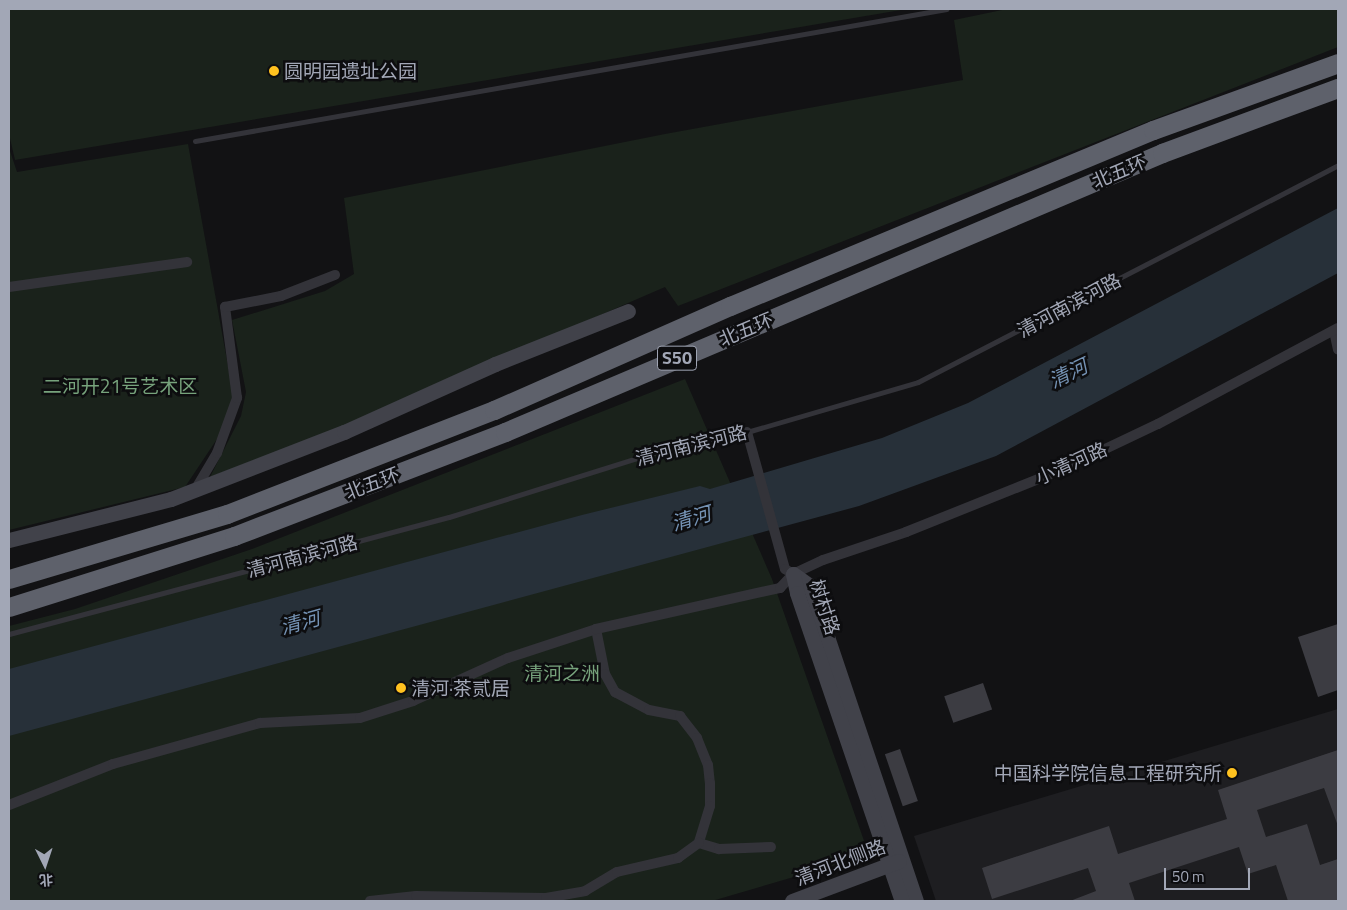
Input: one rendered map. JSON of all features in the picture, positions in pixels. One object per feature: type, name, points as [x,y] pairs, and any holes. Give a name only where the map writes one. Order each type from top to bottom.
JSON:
[{"type":"highway","name":"北五环","points":[[9,579],[228,514],[494,410],[730,306],[1144,134],[1338,63]]},
{"type":"highway","name":"北五环","points":[[9,607],[234,536],[505,432],[1162,153],[1338,88]]},
{"type":"street","points":[[9,287],[187,262]]},
{"type":"street","points":[[195,490],[217,454],[238,398],[225,307],[281,296],[335,275]]},
{"type":"street","points":[[9,540],[195,490],[344,432],[495,364],[628,310]]},
{"type":"street","points":[[1336,330],[1338,350]]},
{"type":"street","name":"小清河路","points":[[9,804],[113,764],[260,723],[360,718],[413,702],[508,658],[596,629],[780,588],[794,574],[1061,470],[1158,424],[1336,330]]},
{"type":"street","points":[[747,432],[780,555],[785,569],[794,574]]},
{"type":"street","name":"树村路","points":[[794,574],[797,593],[896,863],[916,901]]},
{"type":"street","points":[[370,901],[416,896],[546,898],[585,891],[617,872],[678,858],[699,843],[710,806],[710,783],[708,765],[697,738],[680,716],[649,710],[615,692],[605,674],[596,629]]},
{"type":"street","points":[[699,843],[719,850],[771,847]]},
{"type":"street","name":"树村路","points":[[896,863],[902,901]]},
{"type":"street","name":"清河北侧路","points":[[792,901],[896,863]]},
{"type":"lane","points":[[195,141],[947,9]]},
{"type":"lane","name":"清河南滨河路","points":[[9,634],[449,517],[679,445],[747,432],[918,382],[1338,165]]},
{"type":"shaded area","name":"中国科学院信息工程研究所","points":[[1338,709],[1338,901],[936,901],[914,836]]},
{"type":"green space","name":"圆明园遗址公园","points":[[9,9],[907,9],[15,160],[9,134]]},
{"type":"green space","points":[[1007,9],[1338,9],[1338,47],[678,306],[665,287],[339,428],[210,477],[241,416],[246,392],[232,320],[325,291],[354,274],[344,198],[665,134],[963,80],[954,20]]},
{"type":"green space","name":"二河开21号艺术区","points":[[188,144],[233,394],[223,430],[185,487],[9,530],[9,148],[17,172]]},
{"type":"green space","name":"清河之洲","points":[[685,379],[772,579],[869,855],[712,901],[9,901],[9,626],[75,609],[252,549]]},
{"type":"water","name":"清河","points":[[1338,208],[1338,273],[996,456],[859,506],[9,736],[9,669],[582,515],[700,486],[710,489],[882,438],[968,403]]},
{"type":"building","points":[[1338,624],[1338,690],[1318,697],[1298,637]]},
{"type":"building","points":[[983,683],[992,709],[953,723],[944,696]]},
{"type":"building","points":[[900,749],[918,801],[903,806],[885,754]]},
{"type":"building","points":[[1338,750],[1338,826],[1324,788],[1257,810],[1266,837],[1307,824],[1320,865],[1338,859],[1338,901],[1288,901],[1276,865],[1248,874],[1239,847],[1129,883],[1135,901],[1070,901],[1096,891],[1088,868],[992,899],[982,868],[1109,826],[1118,854],[1227,819],[1218,790]]},
{"type":"place","name":"圆明园遗址公园","points":[[274,71]]},
{"type":"place","name":"清河·茶贰居","points":[[401,688]]},
{"type":"place","name":"中国科学院信息工程研究所","points":[[1232,773]]}]
